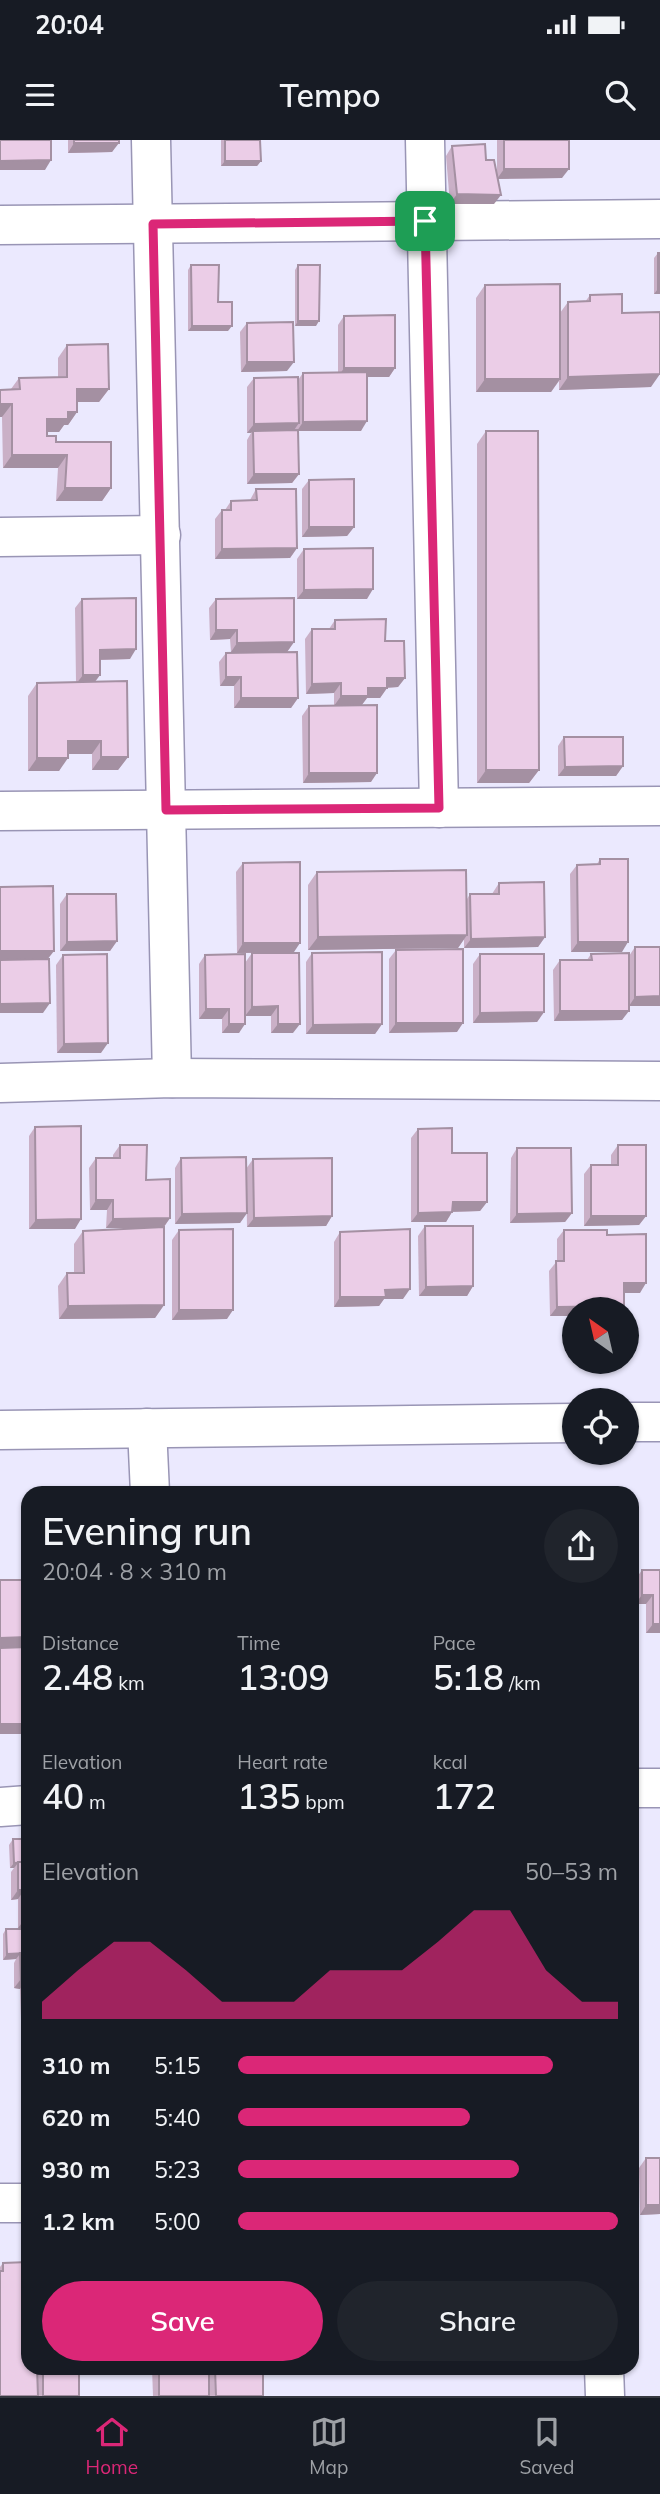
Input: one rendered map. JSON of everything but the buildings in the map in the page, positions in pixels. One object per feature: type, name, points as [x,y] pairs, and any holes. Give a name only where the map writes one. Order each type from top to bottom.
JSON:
[{"type":"street","points":[[151,140],[172,1079]]},
{"type":"street","points":[[425,140],[439,808]]},
{"type":"street","points":[[0,225],[660,219]]},
{"type":"street","points":[[0,537],[161,535]]},
{"type":"street","points":[[0,811],[660,806]]},
{"type":"street","points":[[0,1083],[172,1079],[660,1081]]},
{"type":"street","points":[[639,1422],[660,1422]]},
{"type":"street","points":[[0,1430],[562,1423]]},
{"type":"street","points":[[147,1428],[150,1486]]},
{"type":"street","points":[[639,1788],[660,1788]]},
{"type":"street","points":[[0,1807],[21,1806]]},
{"type":"street","points":[[0,2203],[21,2203]]},
{"type":"street","points":[[604,2375],[605,2396]]},
{"type":"route","points":[[425,221],[439,808],[166,810],[153,224],[425,221]]}]
